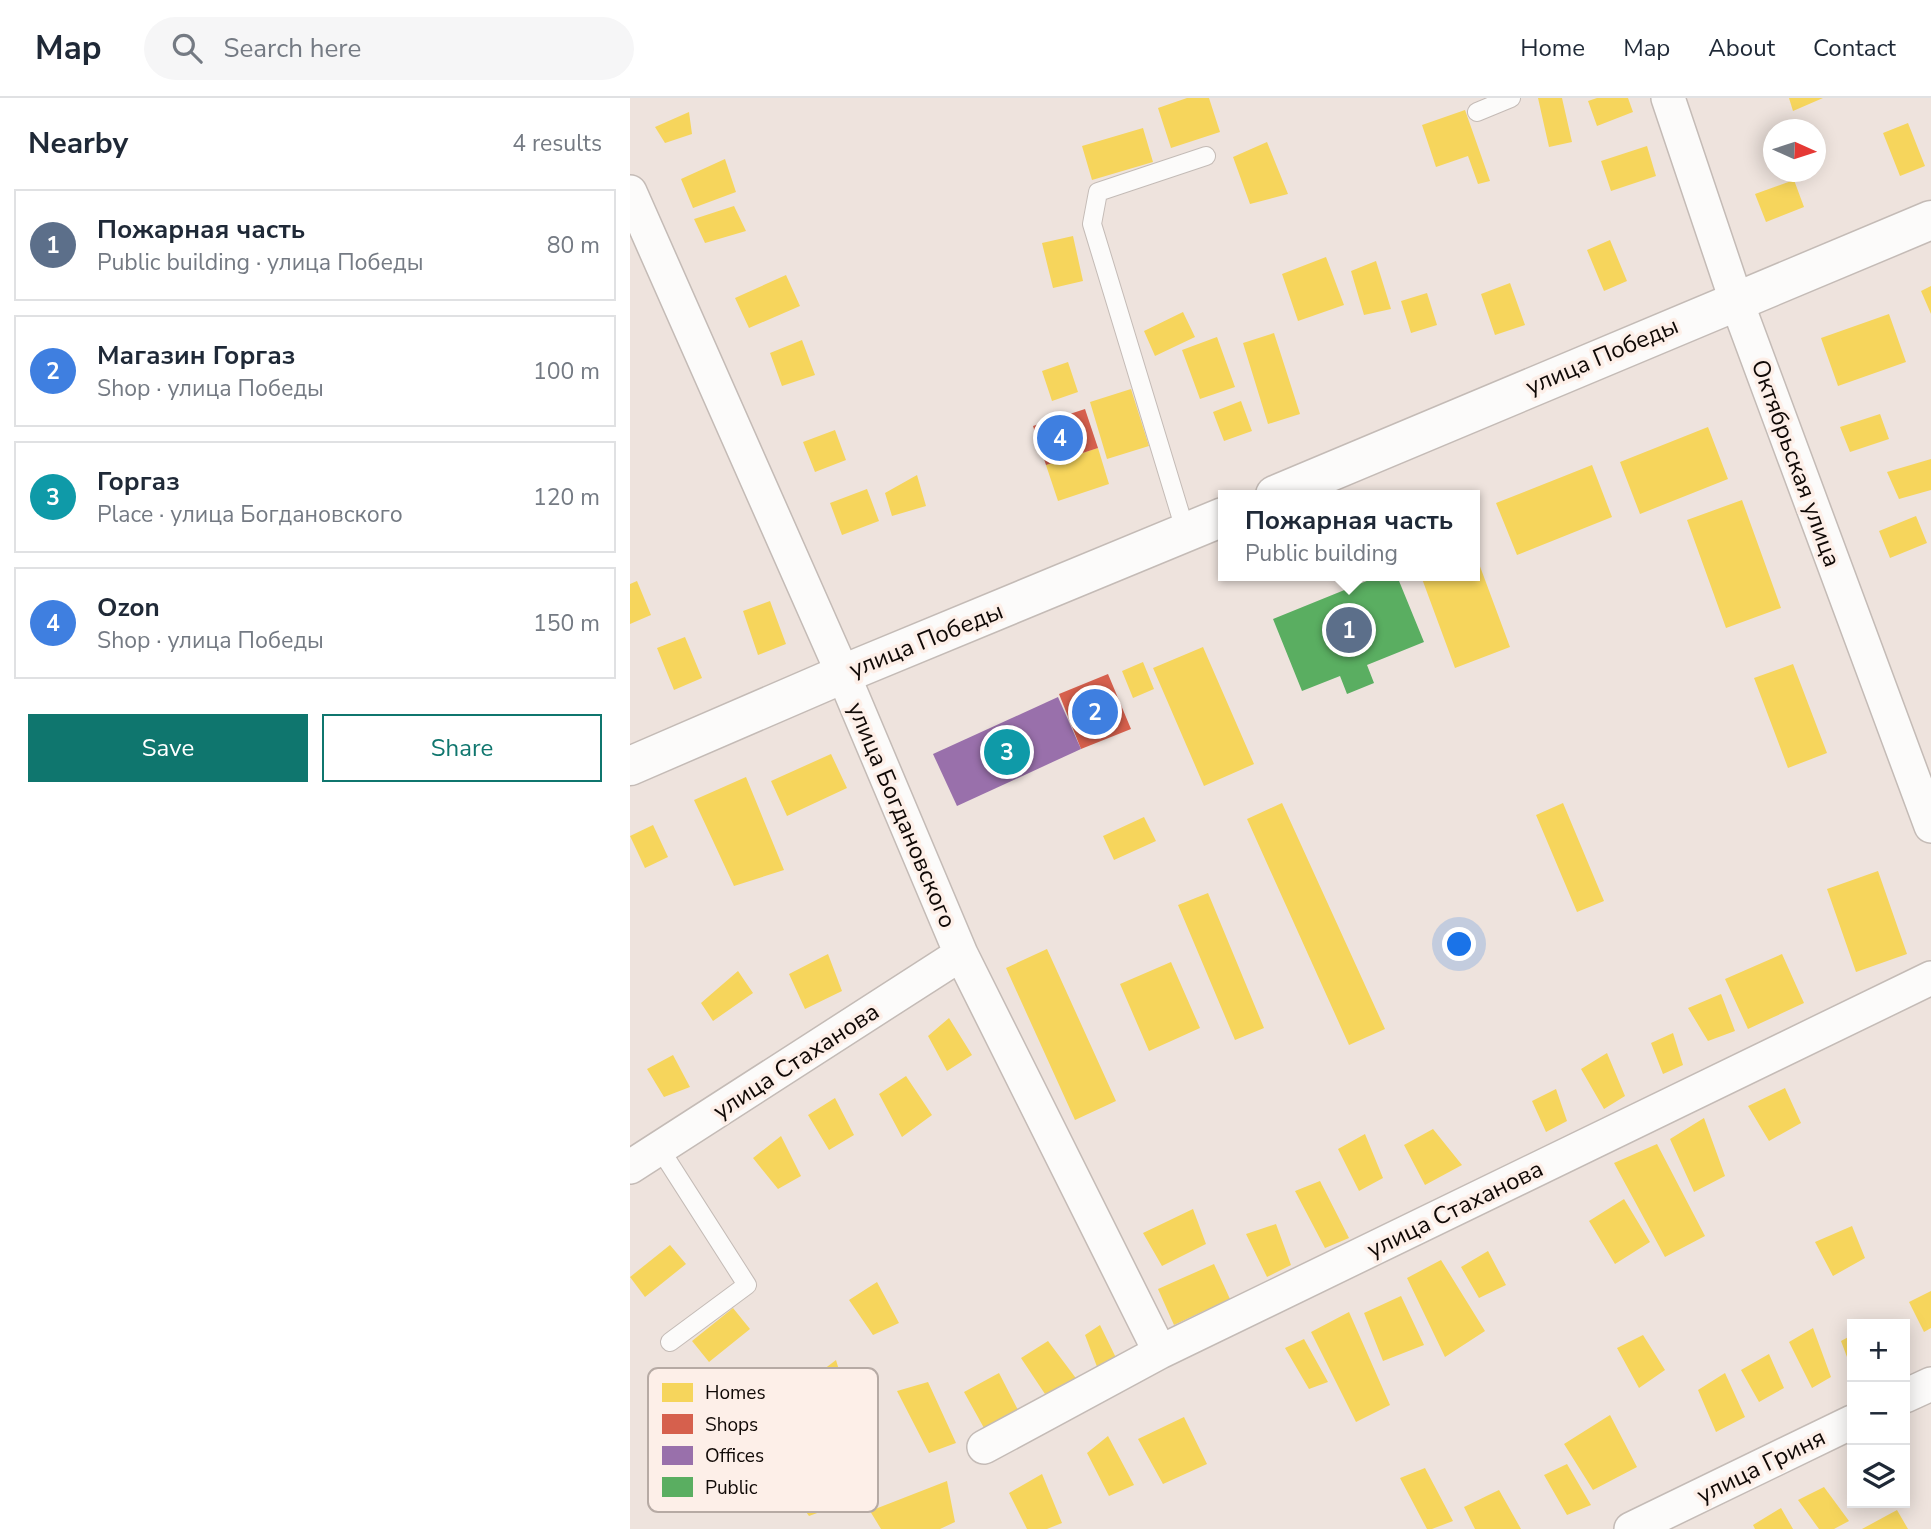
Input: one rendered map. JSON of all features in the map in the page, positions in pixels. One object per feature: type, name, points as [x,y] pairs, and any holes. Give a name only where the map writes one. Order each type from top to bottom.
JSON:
[{"type":"street","name":"Октябрьская улица","points":[[1668,98],[1736,300],[1931,826]]},
{"type":"street","name":"улица Богдановского","points":[[630,192],[843,674],[961,954],[1160,1352]]},
{"type":"street","name":"улица Победы","points":[[1287,490],[1931,220]]},
{"type":"street","name":"улица Победы","points":[[630,766],[843,674],[1218,519]]},
{"type":"street","name":"улица Стаханова","points":[[630,1167],[961,954]]},
{"type":"street","name":"улица Стаханова","points":[[984,1447],[1160,1352],[1931,978]]},
{"type":"street","points":[[1910,1394],[1931,1384]]},
{"type":"street","name":"улица Гриня","points":[[1631,1529],[1847,1424]]},
{"type":"lane","points":[[1477,112],[1511,98]]},
{"type":"lane","points":[[1186,533],[1092,224],[1098,192],[1206,156]]},
{"type":"lane","points":[[660,1149],[747,1285],[670,1342]]},
{"type":"building: Homes","points":[[1187,98],[1209,98],[1220,132],[1171,148],[1158,108]]},
{"type":"building: Homes","points":[[1538,98],[1562,98],[1572,142],[1549,147]]},
{"type":"building: Homes","points":[[1597,98],[1628,98],[1633,112],[1597,126],[1588,101]]},
{"type":"building: Homes","points":[[1789,98],[1823,98],[1793,111]]},
{"type":"building: Homes","points":[[1465,110],[1490,181],[1478,184],[1468,156],[1436,167],[1422,125]]},
{"type":"building: Homes","points":[[689,112],[692,134],[665,143],[655,127]]},
{"type":"building: Homes","points":[[1908,123],[1925,166],[1900,176],[1883,133]]},
{"type":"building: Homes","points":[[1143,128],[1153,162],[1092,180],[1082,146]]},
{"type":"building: Homes","points":[[1267,142],[1288,194],[1250,204],[1233,157]]},
{"type":"building: Homes","points":[[1647,146],[1656,176],[1611,191],[1601,161]]},
{"type":"building: Homes","points":[[725,159],[736,192],[693,208],[681,179]]},
{"type":"building: Homes","points":[[1795,182],[1804,207],[1766,222],[1755,194]]},
{"type":"building: Homes","points":[[734,206],[746,231],[705,243],[694,219]]},
{"type":"building: Homes","points":[[1073,236],[1083,281],[1053,288],[1042,243]]},
{"type":"building: Homes","points":[[1610,240],[1627,281],[1604,291],[1587,250]]},
{"type":"building: Homes","points":[[1326,257],[1344,305],[1298,321],[1282,274]]},
{"type":"building: Homes","points":[[1376,261],[1391,309],[1364,315],[1351,271]]},
{"type":"building: Homes","points":[[786,275],[800,306],[749,328],[735,298]]},
{"type":"building: Homes","points":[[1510,283],[1525,325],[1495,335],[1481,294]]},
{"type":"building: Homes","points":[[1931,286],[1931,314],[1921,291]]},
{"type":"building: Homes","points":[[1427,293],[1437,325],[1411,333],[1401,301]]},
{"type":"building: Homes","points":[[1183,312],[1195,337],[1155,356],[1144,331]]},
{"type":"building: Homes","points":[[1889,314],[1906,362],[1838,386],[1821,338]]},
{"type":"building: Homes","points":[[1274,333],[1300,414],[1268,424],[1243,343]]},
{"type":"building: Homes","points":[[1217,337],[1235,387],[1200,399],[1182,350]]},
{"type":"building: Homes","points":[[802,340],[815,375],[782,386],[770,353]]},
{"type":"building: Homes","points":[[1068,362],[1078,392],[1052,401],[1042,371]]},
{"type":"building: Homes","points":[[1131,389],[1149,446],[1107,459],[1090,402]]},
{"type":"building: Homes","points":[[1241,401],[1252,431],[1224,441],[1213,412]]},
{"type":"building: Homes","points":[[1880,414],[1889,439],[1850,452],[1840,427]]},
{"type":"building: Homes","points":[[1708,427],[1728,479],[1640,514],[1620,462]]},
{"type":"building: Homes","points":[[835,430],[846,460],[815,472],[803,442]]},
{"type":"building: Homes","points":[[1098,448],[1109,484],[1058,501],[1046,465]]},
{"type":"building: Homes","points":[[1931,459],[1931,490],[1899,499],[1887,472]]},
{"type":"building: Homes","points":[[1592,465],[1612,517],[1517,555],[1496,503]]},
{"type":"building: Homes","points":[[917,475],[926,506],[892,516],[885,493]]},
{"type":"building: Homes","points":[[867,489],[879,521],[842,535],[830,503]]},
{"type":"building: Homes","points":[[1742,500],[1781,608],[1726,628],[1687,520]]},
{"type":"building: Homes","points":[[1916,516],[1927,543],[1890,558],[1879,531]]},
{"type":"building: Homes","points":[[1480,566],[1510,647],[1455,668],[1423,581],[1480,581]]},
{"type":"building: Homes","points":[[637,581],[651,615],[630,624],[630,584]]},
{"type":"building: Homes","points":[[770,601],[786,644],[758,655],[743,611]]},
{"type":"building: Homes","points":[[685,637],[702,678],[674,690],[657,648]]},
{"type":"building: Homes","points":[[1203,647],[1254,764],[1204,786],[1153,668]]},
{"type":"building: Homes","points":[[1143,662],[1154,689],[1133,698],[1122,671]]},
{"type":"building: Homes","points":[[1793,664],[1827,753],[1788,768],[1754,678]]},
{"type":"building: Homes","points":[[831,754],[847,788],[787,816],[771,781]]},
{"type":"building: Homes","points":[[746,777],[784,870],[734,886],[694,800]]},
{"type":"building: Homes","points":[[1282,803],[1385,1029],[1349,1045],[1247,819]]},
{"type":"building: Homes","points":[[1563,803],[1604,901],[1577,912],[1536,815]]},
{"type":"building: Homes","points":[[1144,817],[1156,841],[1114,860],[1103,836]]},
{"type":"building: Homes","points":[[653,825],[668,857],[645,868],[630,836]]},
{"type":"building: Homes","points":[[1878,871],[1907,954],[1856,972],[1827,889]]},
{"type":"building: Homes","points":[[1208,893],[1264,1028],[1235,1040],[1178,905]]},
{"type":"building: Homes","points":[[1047,949],[1116,1101],[1075,1120],[1006,968]]},
{"type":"building: Homes","points":[[828,954],[842,991],[805,1009],[789,974]]},
{"type":"building: Homes","points":[[1782,954],[1804,1003],[1748,1029],[1725,979]]},
{"type":"building: Homes","points":[[1171,962],[1200,1028],[1149,1051],[1120,984]]},
{"type":"building: Homes","points":[[738,971],[753,993],[713,1021],[701,1003]]},
{"type":"building: Homes","points":[[1721,994],[1735,1031],[1708,1041],[1688,1008]]},
{"type":"building: Homes","points":[[949,1018],[972,1055],[947,1071],[928,1036]]},
{"type":"building: Homes","points":[[1673,1033],[1683,1065],[1663,1074],[1651,1043]]},
{"type":"building: Homes","points":[[1607,1053],[1625,1096],[1604,1109],[1581,1069]]},
{"type":"building: Homes","points":[[673,1055],[690,1087],[664,1097],[647,1069]]},
{"type":"building: Homes","points":[[906,1076],[932,1115],[902,1137],[879,1094]]},
{"type":"building: Homes","points":[[1785,1088],[1801,1123],[1769,1141],[1748,1106]]},
{"type":"building: Homes","points":[[1556,1089],[1567,1121],[1546,1132],[1532,1101]]},
{"type":"building: Homes","points":[[835,1098],[854,1135],[829,1150],[808,1115]]},
{"type":"building: Homes","points":[[1704,1118],[1725,1176],[1694,1192],[1670,1139]]},
{"type":"building: Homes","points":[[1433,1129],[1462,1165],[1425,1185],[1404,1145]]},
{"type":"building: Homes","points":[[1365,1134],[1383,1178],[1359,1191],[1338,1149]]},
{"type":"building: Homes","points":[[781,1136],[801,1176],[778,1189],[753,1158]]},
{"type":"building: Homes","points":[[1657,1144],[1705,1236],[1665,1257],[1614,1163]]},
{"type":"building: Homes","points":[[1320,1181],[1349,1238],[1325,1248],[1295,1191]]},
{"type":"building: Homes","points":[[1624,1199],[1650,1242],[1615,1264],[1589,1221]]},
{"type":"building: Homes","points":[[1193,1209],[1206,1244],[1162,1266],[1143,1233]]},
{"type":"building: Homes","points":[[1276,1224],[1291,1265],[1267,1277],[1246,1234]]},
{"type":"building: Homes","points":[[1852,1226],[1865,1258],[1833,1276],[1815,1242]]},
{"type":"building: Homes","points":[[670,1245],[686,1264],[645,1297],[630,1277]]},
{"type":"building: Homes","points":[[1488,1251],[1506,1285],[1479,1298],[1461,1267]]},
{"type":"building: Homes","points":[[1441,1260],[1485,1331],[1445,1357],[1407,1278]]},
{"type":"building: Homes","points":[[1214,1264],[1230,1299],[1174,1325],[1158,1289]]},
{"type":"building: Homes","points":[[877,1282],[899,1323],[873,1335],[849,1300]]},
{"type":"building: Homes","points":[[1931,1291],[1931,1328],[1924,1332],[1909,1302]]},
{"type":"building: Homes","points":[[1401,1296],[1424,1345],[1383,1361],[1364,1313]]},
{"type":"building: Homes","points":[[733,1308],[750,1329],[709,1362],[692,1341]]},
{"type":"building: Homes","points":[[1349,1312],[1390,1405],[1356,1422],[1311,1332]]},
{"type":"building: Homes","points":[[1100,1325],[1119,1364],[1099,1372],[1085,1335]]},
{"type":"building: Homes","points":[[1813,1328],[1831,1377],[1812,1388],[1789,1342]]},
{"type":"building: Homes","points":[[1643,1335],[1665,1370],[1639,1388],[1617,1348]]},
{"type":"building: Homes","points":[[1847,1338],[1847,1357],[1841,1341]]},
{"type":"building: Homes","points":[[1304,1339],[1328,1382],[1309,1389],[1285,1348]]},
{"type":"building: Homes","points":[[1048,1341],[1078,1381],[1045,1394],[1021,1358]]},
{"type":"building: Homes","points":[[1769,1354],[1784,1388],[1759,1402],[1741,1370]]},
{"type":"building: Homes","points":[[836,1360],[838,1368],[826,1368]]},
{"type":"building: Homes","points":[[999,1373],[1018,1410],[984,1428],[964,1392]]},
{"type":"building: Homes","points":[[1725,1373],[1745,1417],[1716,1432],[1698,1390]]},
{"type":"building: Homes","points":[[928,1382],[956,1443],[929,1453],[897,1391]]},
{"type":"building: Homes","points":[[1610,1415],[1637,1467],[1593,1490],[1564,1444]]},
{"type":"building: Homes","points":[[1184,1417],[1207,1464],[1163,1484],[1138,1439]]},
{"type":"building: Homes","points":[[1108,1436],[1134,1485],[1109,1496],[1087,1453]]},
{"type":"building: Homes","points":[[1567,1464],[1591,1505],[1567,1515],[1544,1475]]},
{"type":"building: Homes","points":[[1425,1468],[1453,1521],[1432,1529],[1427,1529],[1400,1478]]},
{"type":"building: Homes","points":[[1042,1474],[1062,1523],[1047,1529],[1027,1529],[1009,1493]]},
{"type":"building: Homes","points":[[947,1481],[955,1522],[940,1529],[881,1529],[871,1512],[878,1512],[878,1508]]},
{"type":"building: Homes","points":[[1824,1487],[1849,1521],[1834,1529],[1819,1529],[1798,1500]]},
{"type":"building: Homes","points":[[1499,1490],[1521,1529],[1475,1529],[1464,1507]]},
{"type":"building: Homes","points":[[1781,1508],[1793,1529],[1755,1529],[1753,1525]]},
{"type":"building: Homes","points":[[1897,1510],[1908,1529],[1862,1529]]},
{"type":"building: Shops","points":[[1085,409],[1098,448],[1046,465],[1033,426]]},
{"type":"building: Shops","points":[[1108,674],[1131,729],[1081,749],[1059,694]]},
{"type":"building: Offices","points":[[1058,697],[1081,749],[957,806],[933,754]]},
{"type":"building: Public","points":[[1367,581],[1399,581],[1424,642],[1367,665],[1374,683],[1347,694],[1340,676],[1302,691],[1273,619]]},
{"type":"place","name":"Ozon","points":[[1060,438]]},
{"type":"place","name":"Пожарная часть","points":[[1349,630]]},
{"type":"place","name":"Магазин Горгаз","points":[[1095,712]]},
{"type":"place","name":"Горгаз","points":[[1007,752]]}]
